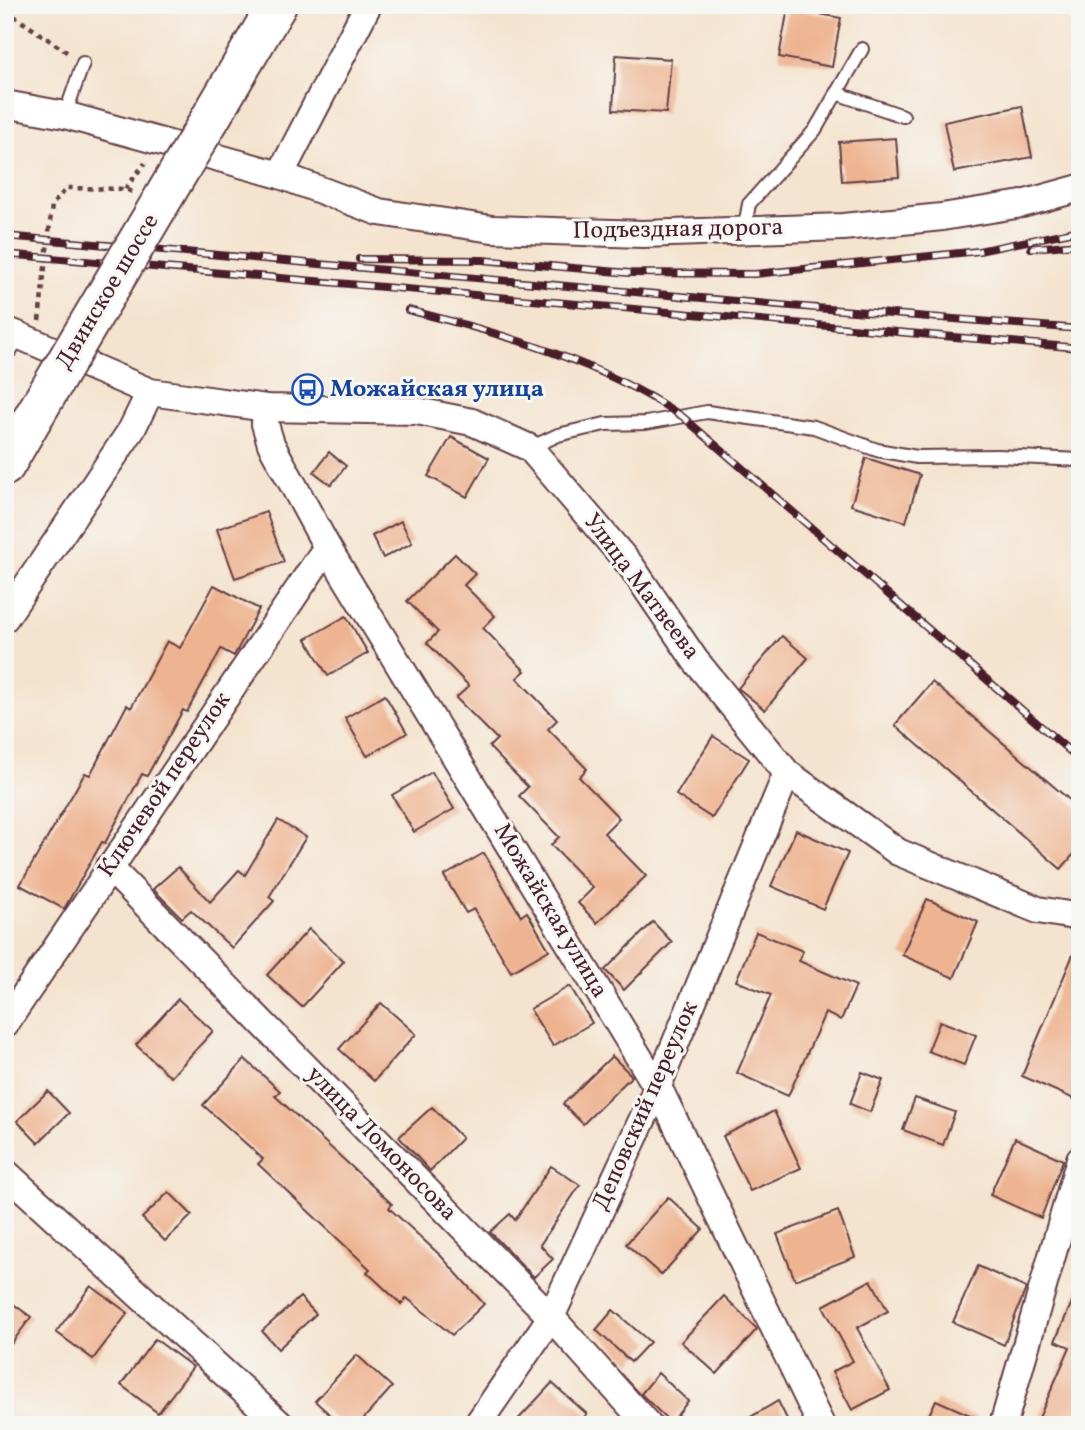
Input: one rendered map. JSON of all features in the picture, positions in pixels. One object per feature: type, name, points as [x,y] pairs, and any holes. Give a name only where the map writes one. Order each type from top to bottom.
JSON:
[{"type":"main road","name":"Двинское шоссе","points":[[5,466],[277,5]]},
{"type":"street","points":[[280,175],[368,5]]},
{"type":"street","name":"Подъездная дорога","points":[[5,104],[65,115],[280,175],[379,212],[492,229],[643,234],[842,227],[942,218],[1022,204],[1080,188]]},
{"type":"street","name":"Улица Матвеева","points":[[9,339],[150,392],[266,408],[417,411],[472,422],[530,448],[632,566],[695,660],[787,773],[898,852],[1038,910],[1080,918]]},
{"type":"street","points":[[5,618],[132,429],[150,392]]},
{"type":"street","name":"Можайская улица","points":[[266,408],[265,424],[271,444],[327,547],[657,1088],[821,1425]]},
{"type":"street","name":"Ключевой переулок","points":[[5,1024],[327,547]]},
{"type":"street","name":"Деповский переулок","points":[[477,1425],[551,1317],[657,1088],[787,773]]},
{"type":"street","name":"улица Ломоносова","points":[[109,867],[551,1317],[648,1425]]},
{"type":"street","points":[[1003,1425],[1080,1159]]},
{"type":"street","points":[[5,1172],[281,1425]]},
{"type":"lane","points":[[744,231],[749,204],[815,130],[862,49]]},
{"type":"lane","points":[[65,115],[83,64]]},
{"type":"lane","points":[[836,93],[903,116]]},
{"type":"lane","points":[[530,448],[558,435],[605,424],[646,423],[707,412],[814,427],[877,450],[918,457],[998,456],[1080,460]]},
{"type":"path","points":[[5,10],[83,64]]},
{"type":"path","points":[[38,324],[52,205],[67,188],[125,189]]},
{"type":"building","points":[[788,8],[841,18],[832,67],[779,57]]},
{"type":"building","points":[[616,55],[671,59],[666,113],[613,110]]},
{"type":"building","points":[[1022,106],[1032,157],[954,172],[944,122]]},
{"type":"building","points":[[896,138],[899,177],[842,181],[839,142]]},
{"type":"building","points":[[451,437],[489,458],[467,497],[428,476]]},
{"type":"building","points":[[329,452],[346,466],[331,485],[314,472]]},
{"type":"building","points":[[866,458],[920,475],[906,522],[851,505]]},
{"type":"building","points":[[266,512],[284,562],[235,578],[217,529]]},
{"type":"building","points":[[401,521],[412,543],[383,558],[372,536]]},
{"type":"building","points":[[455,554],[475,574],[464,585],[495,616],[483,628],[525,671],[517,678],[557,720],[548,729],[587,769],[579,777],[619,818],[604,833],[646,876],[597,923],[578,903],[593,888],[551,845],[559,837],[519,796],[528,787],[489,747],[497,739],[456,698],[469,686],[427,643],[438,632],[407,601]]},
{"type":"building","points":[[214,585],[259,609],[234,656],[221,649],[187,712],[183,710],[147,776],[142,774],[105,843],[102,842],[64,909],[20,885],[85,773],[90,775],[127,705],[131,708],[167,641],[180,648]]},
{"type":"building","points":[[346,616],[368,653],[328,676],[306,639]]},
{"type":"building","points":[[782,636],[808,658],[765,710],[738,688]]},
{"type":"building","points":[[932,682],[1080,809],[1080,847],[1061,869],[895,725]]},
{"type":"building","points":[[385,695],[407,733],[367,756],[345,718]]},
{"type":"building","points":[[713,736],[749,759],[712,818],[676,795]]},
{"type":"building","points":[[432,772],[454,809],[414,832],[392,795]]},
{"type":"building","points":[[278,820],[306,837],[269,897],[274,901],[232,948],[191,910],[182,918],[153,889],[178,867],[210,902],[239,870],[245,875]]},
{"type":"building","points":[[796,830],[848,853],[823,909],[771,886]]},
{"type":"building","points":[[484,853],[521,916],[527,912],[549,950],[511,972],[474,909],[466,913],[444,876]]},
{"type":"building","points":[[927,899],[978,922],[954,978],[902,955]]},
{"type":"building","points":[[653,922],[672,942],[624,990],[605,970]]},
{"type":"building","points":[[309,929],[344,961],[302,1007],[267,975]]},
{"type":"building","points":[[756,932],[803,951],[799,961],[856,986],[841,1020],[825,1013],[788,1096],[737,1073],[771,995],[736,981]]},
{"type":"building","points":[[1080,938],[1080,1086],[1074,1099],[1022,1076]]},
{"type":"building","points":[[570,986],[592,1023],[553,1046],[530,1009]]},
{"type":"building","points":[[178,999],[213,1031],[171,1077],[136,1045]]},
{"type":"building","points":[[381,1003],[416,1034],[374,1081],[339,1049]]},
{"type":"building","points":[[940,1021],[976,1035],[964,1065],[928,1051]]},
{"type":"building","points":[[612,1056],[632,1076],[583,1124],[563,1104]]},
{"type":"building","points":[[245,1059],[280,1091],[275,1096],[392,1204],[389,1208],[441,1256],[484,1304],[452,1335],[407,1298],[401,1304],[367,1272],[370,1269],[258,1164],[263,1159],[203,1105]]},
{"type":"building","points":[[862,1072],[883,1080],[870,1112],[850,1104]]},
{"type":"building","points":[[48,1091],[69,1113],[38,1143],[17,1121]]},
{"type":"building","points":[[915,1098],[955,1112],[943,1145],[903,1130]]},
{"type":"building","points":[[432,1107],[462,1138],[430,1171],[399,1137]]},
{"type":"building","points":[[774,1111],[801,1168],[750,1191],[723,1136]]},
{"type":"building","points":[[1015,1138],[1063,1160],[1041,1218],[990,1195]]},
{"type":"building","points":[[551,1166],[580,1185],[540,1245],[553,1259],[534,1277],[490,1232],[510,1214],[515,1220]]},
{"type":"building","points":[[169,1192],[192,1215],[165,1241],[142,1218]]},
{"type":"building","points":[[668,1197],[703,1229],[661,1275],[626,1244]]},
{"type":"building","points":[[838,1211],[855,1257],[795,1280],[777,1234]]},
{"type":"building","points":[[978,1266],[1026,1288],[1004,1345],[953,1322]]},
{"type":"building","points":[[871,1280],[888,1311],[857,1328],[890,1390],[852,1410],[832,1372],[853,1361],[823,1306]]},
{"type":"building","points":[[1080,1284],[1080,1425],[1048,1425],[1038,1420],[1070,1347],[1055,1341]]},
{"type":"building","points":[[91,1286],[128,1313],[93,1359],[56,1332]]},
{"type":"building","points":[[724,1296],[757,1329],[717,1374],[681,1342]]},
{"type":"building","points":[[300,1297],[316,1314],[278,1349],[262,1331]]},
{"type":"building","points":[[5,1298],[31,1317],[5,1352]]},
{"type":"building","points":[[613,1310],[650,1342],[631,1362],[596,1330]]},
{"type":"building","points":[[155,1339],[193,1367],[158,1413],[121,1385]]},
{"type":"building","points":[[357,1355],[392,1387],[358,1425],[341,1425],[315,1401]]},
{"type":"building","points":[[658,1373],[688,1401],[671,1423],[641,1394]]},
{"type":"building","points":[[552,1383],[587,1414],[577,1425],[513,1425]]},
{"type":"building","points":[[936,1400],[988,1423],[988,1425],[924,1425]]},
{"type":"building","points":[[778,1401],[790,1425],[737,1425]]},
{"type":"railway","points":[[359,259],[482,260],[630,273],[755,274],[979,251],[1080,230]]},
{"type":"railway","points":[[5,236],[1080,329]]},
{"type":"railway","points":[[1031,248],[1080,244]]},
{"type":"railway","points":[[5,254],[1080,348]]},
{"type":"railway","points":[[408,310],[550,351],[618,380],[683,417],[1080,760]]},
{"type":"place","name":"Можайская улица","points":[[307,390]]}]
